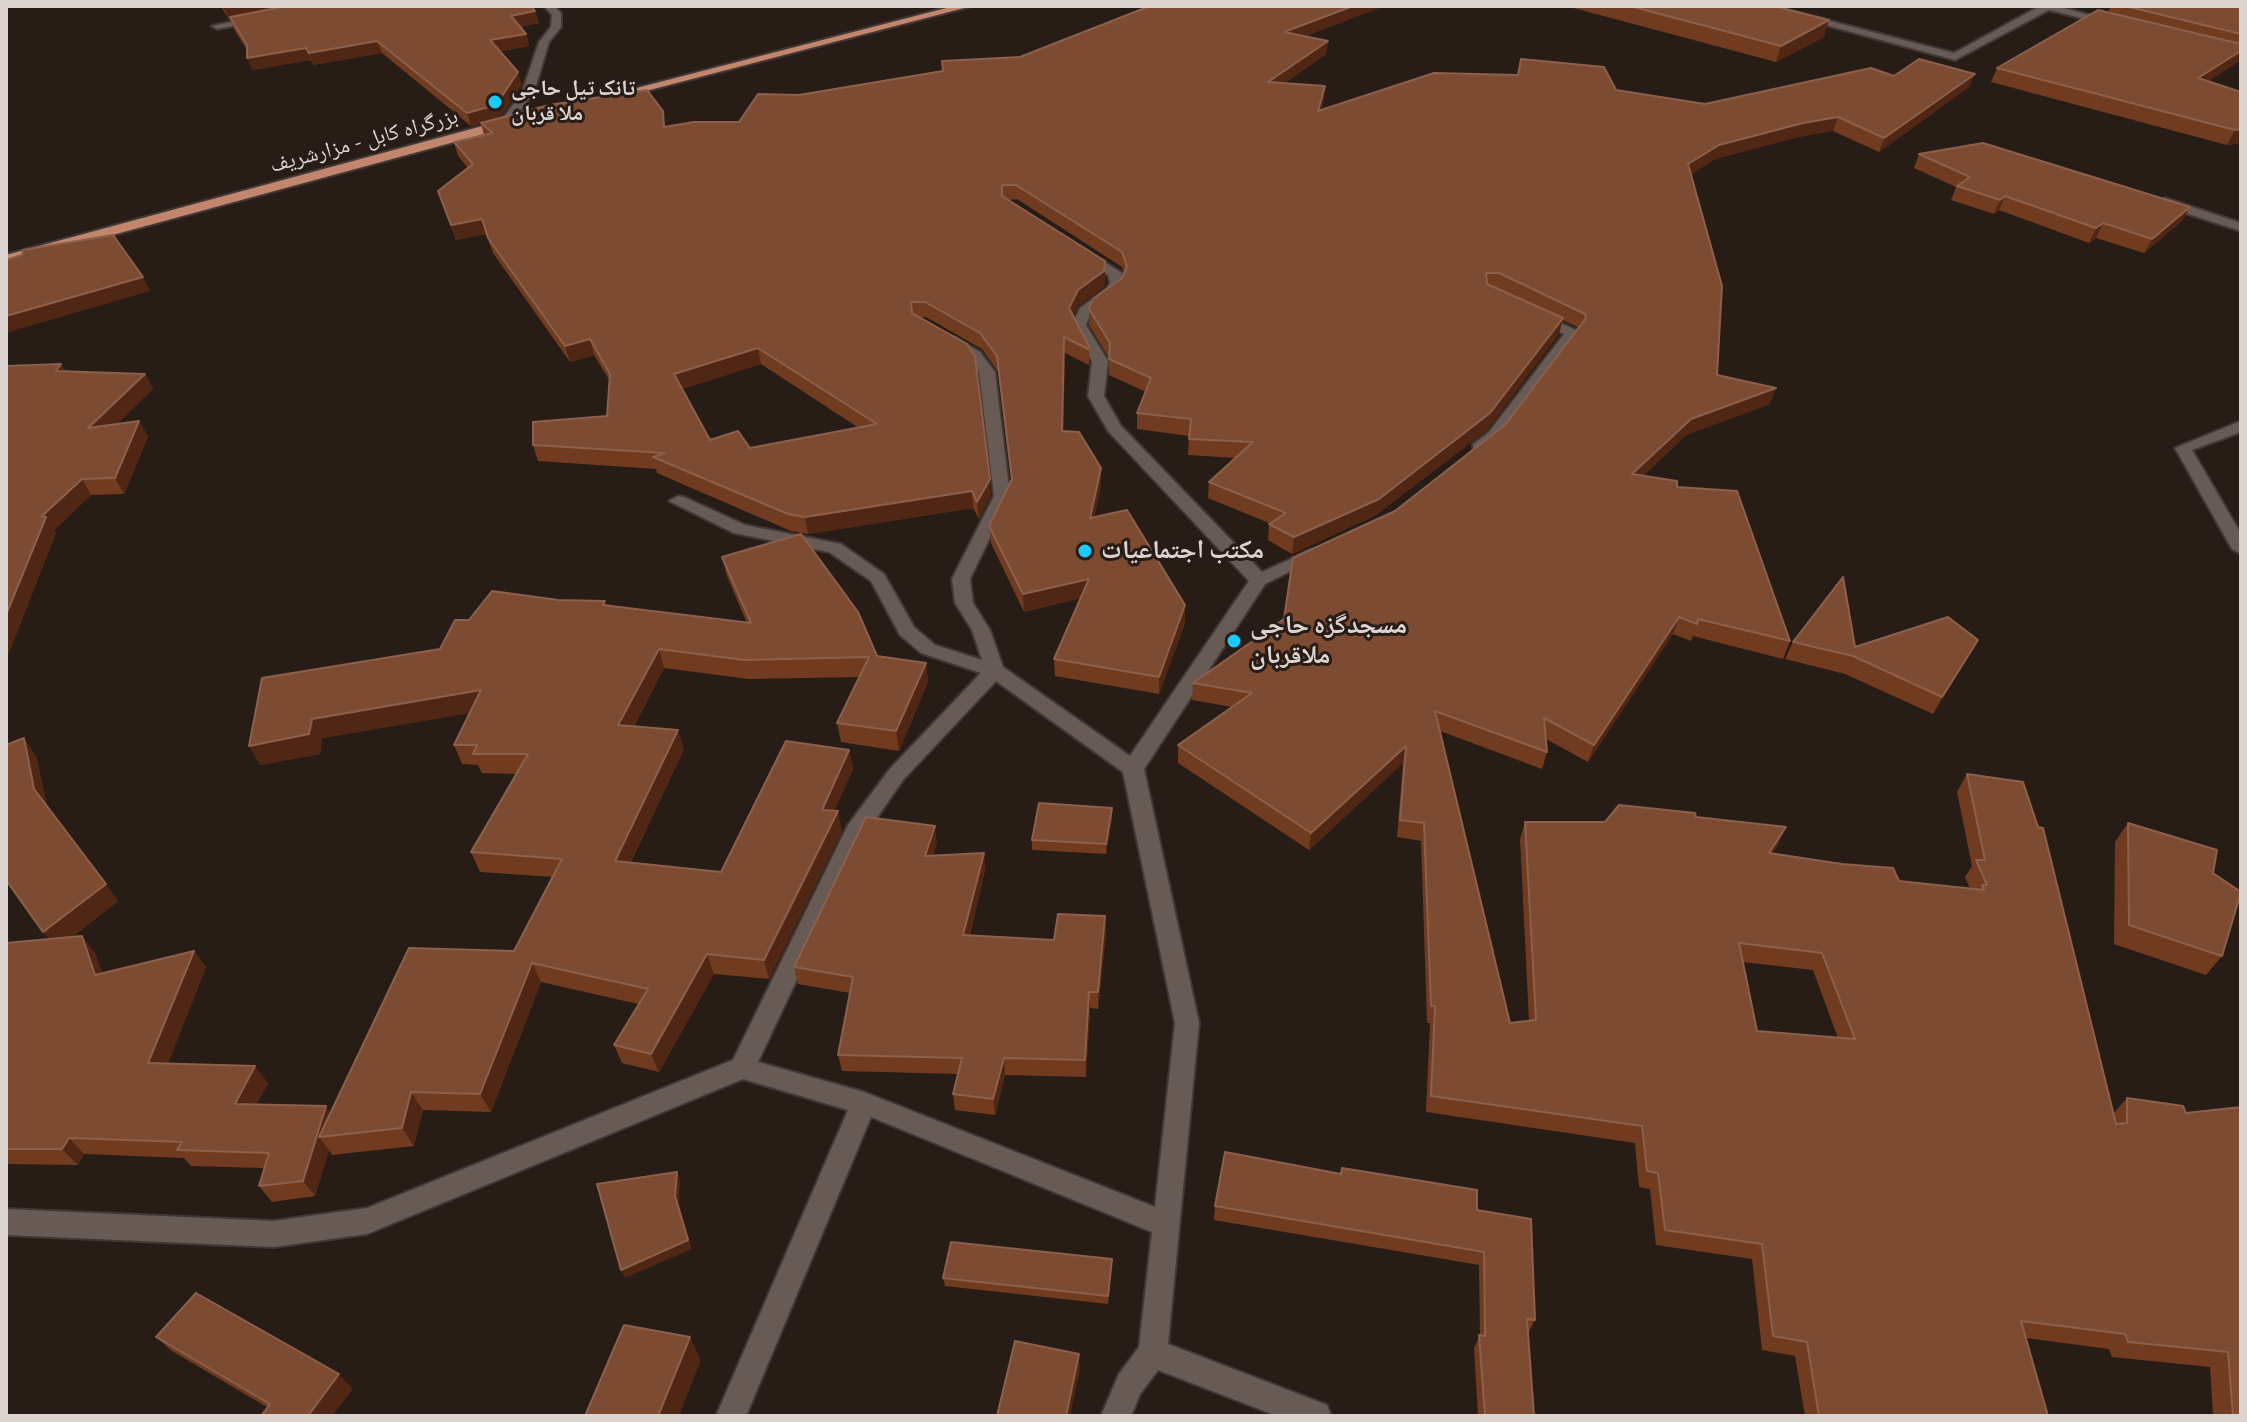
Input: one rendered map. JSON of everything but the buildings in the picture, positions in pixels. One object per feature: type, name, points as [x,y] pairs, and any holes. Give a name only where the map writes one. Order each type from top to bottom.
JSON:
[{"type":"highway","points":[[582,104],[967,6]]},
{"type":"highway","name":"بزرگراه کابل - مزارشریف","points":[[6,260],[520,120]]},
{"type":"street","points":[[505,124],[528,92],[544,42],[556,27],[557,15],[549,6]]},
{"type":"street","points":[[1760,6],[1955,57],[2047,6],[2122,25]]},
{"type":"street","points":[[217,26],[275,16]]},
{"type":"street","points":[[2155,199],[2241,227]]},
{"type":"street","points":[[1062,239],[1115,273],[1117,283],[1112,292],[1085,311],[1079,325],[1089,347],[1100,361],[1096,396],[1114,428],[1259,580]]},
{"type":"street","points":[[1458,464],[1495,435],[1573,332],[1518,307]]},
{"type":"street","points":[[934,331],[975,355],[987,372],[1002,496],[961,579],[964,603],[981,630],[995,671]]},
{"type":"street","points":[[2241,426],[2183,448],[2241,549]]},
{"type":"street","points":[[678,501],[740,529],[835,548],[878,578],[907,631],[928,649],[995,671],[1133,768],[1187,1023],[1153,1353],[1129,1384],[1116,1416]]},
{"type":"street","points":[[1133,768],[1259,580],[1329,548]]},
{"type":"street","points":[[742,1068],[856,831],[896,775],[995,671]]},
{"type":"street","points":[[6,1222],[274,1234],[367,1221],[742,1068],[864,1103],[1165,1224]]},
{"type":"street","points":[[731,1416],[864,1103]]},
{"type":"street","points":[[1153,1353],[1316,1416]]},
{"type":"place","name":"تانک تیل حاجی ملا قربان","points":[[495,102]]},
{"type":"place","name":"مکتب اجتماعیات","points":[[1085,551]]},
{"type":"place","name":"مسجدگزه حاجی ملاقربان","points":[[1234,641]]}]
